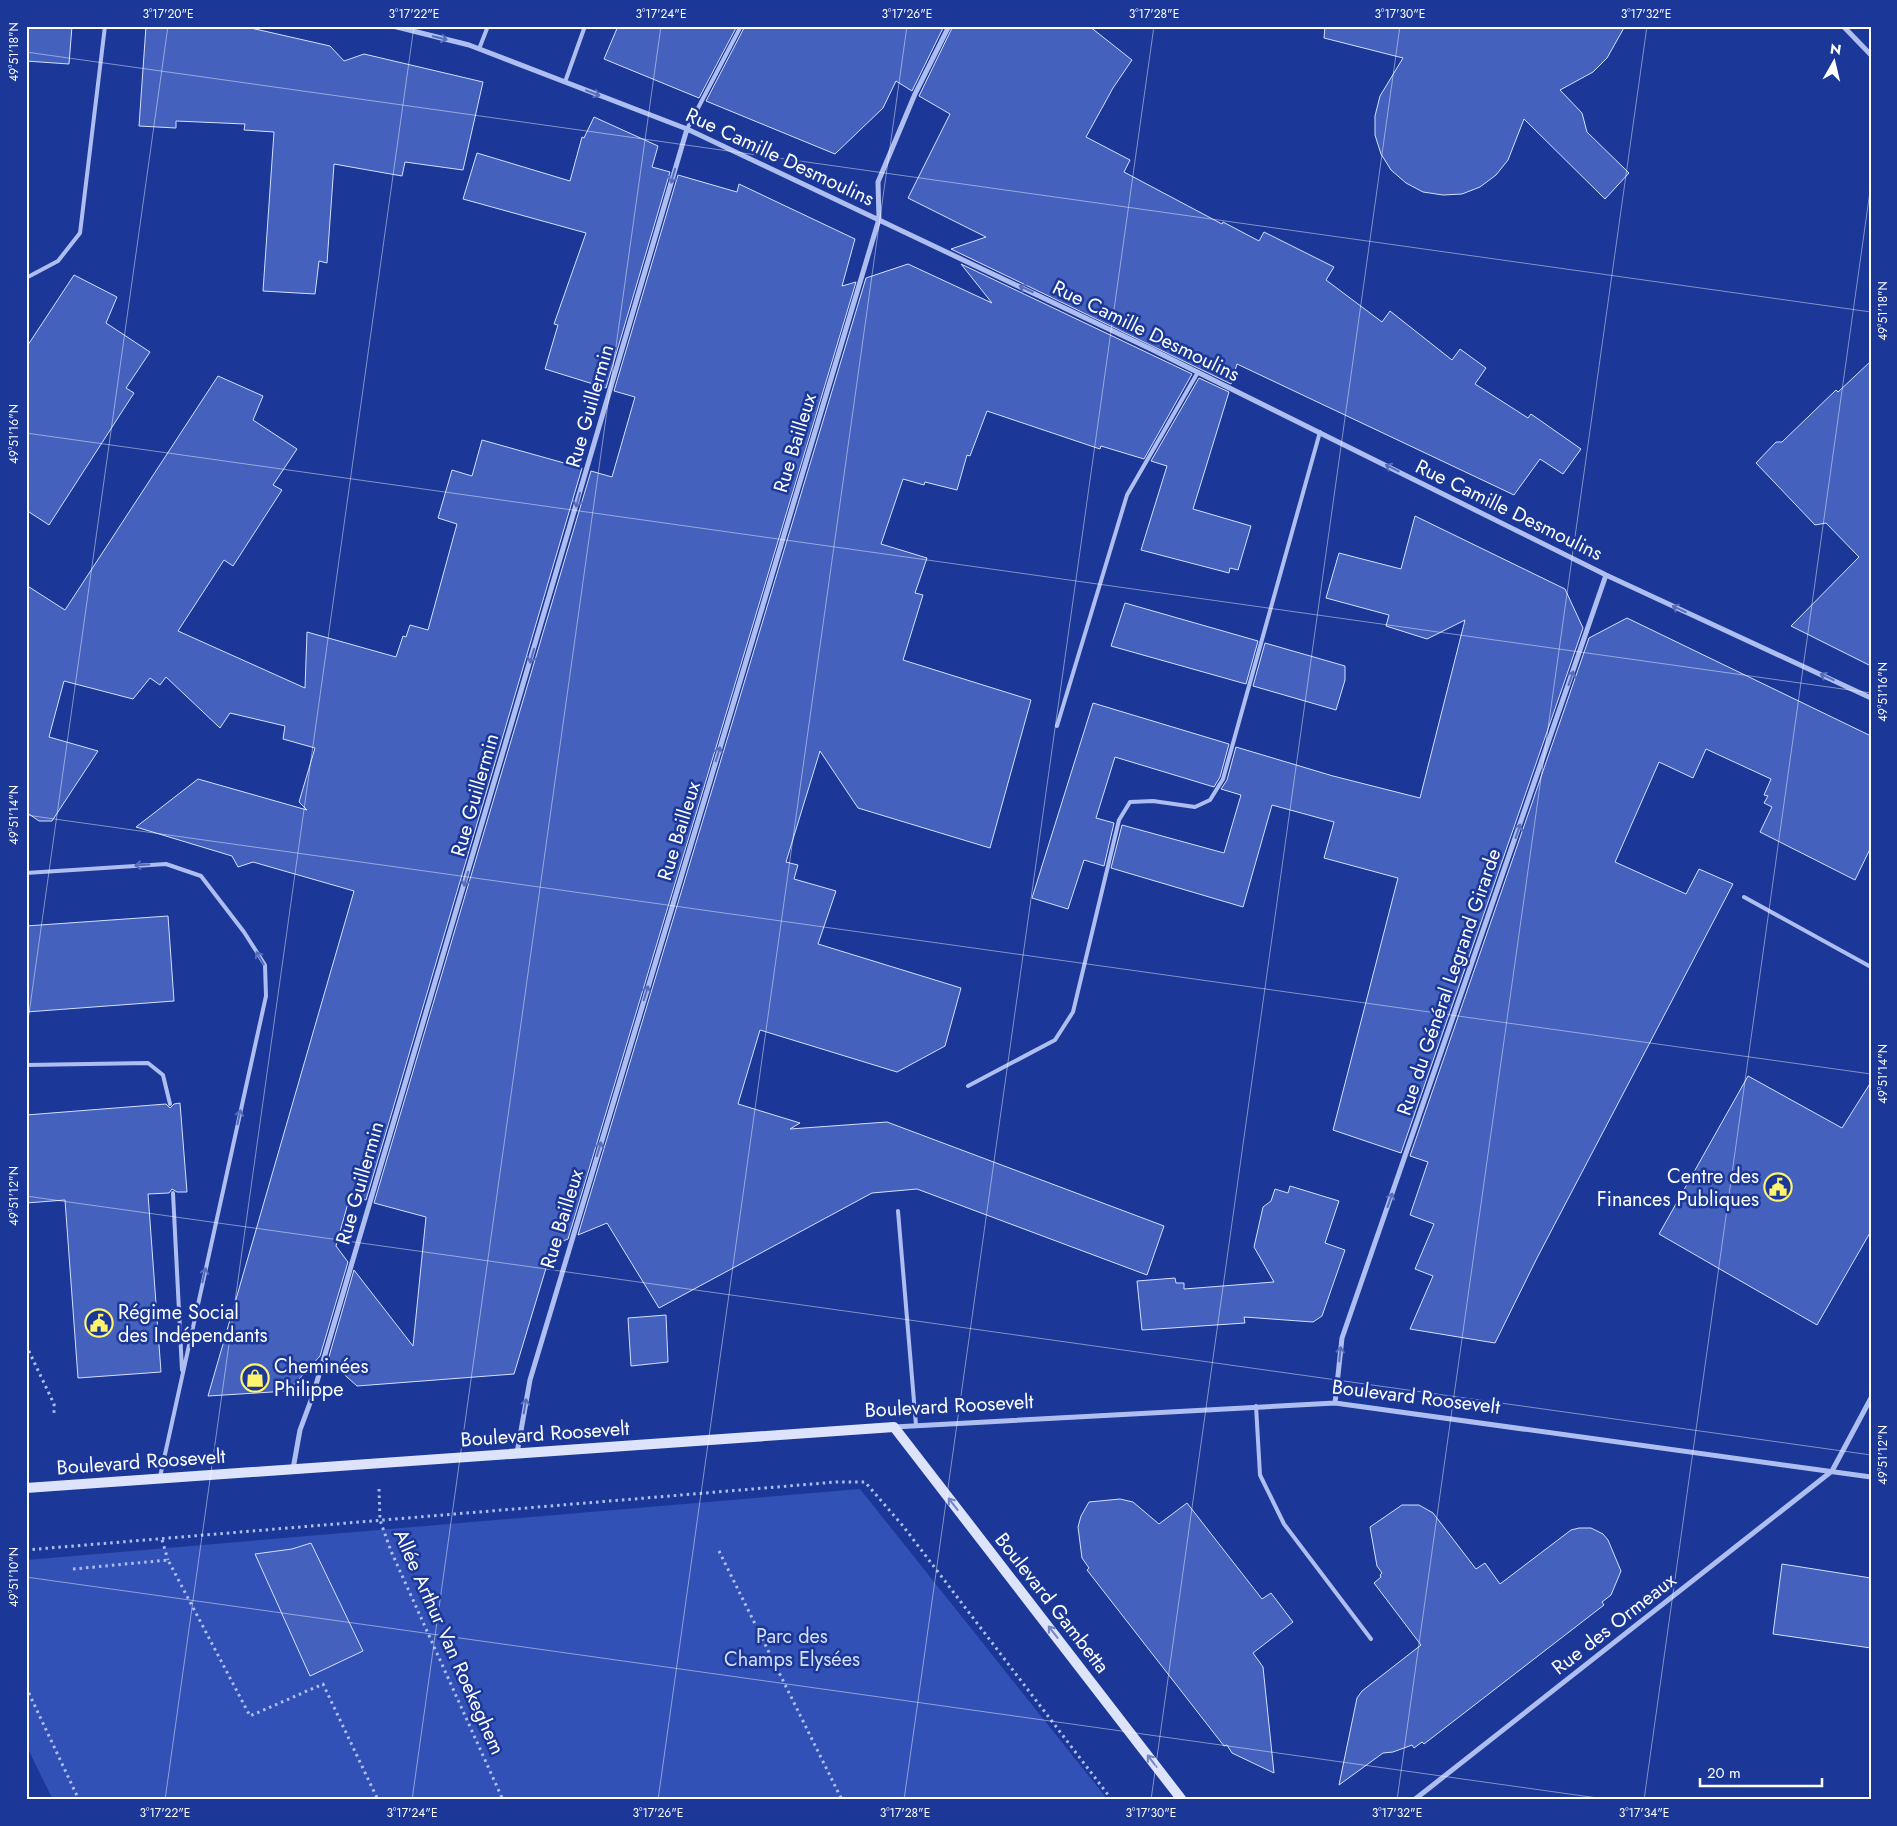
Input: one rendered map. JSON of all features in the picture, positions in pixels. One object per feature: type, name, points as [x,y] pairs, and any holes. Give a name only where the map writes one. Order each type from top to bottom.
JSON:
[{"type":"main road","name":"Boulevard Roosevelt","points":[[26,1488],[894,1427]]},
{"type":"main road","name":"Boulevard Gambetta","points":[[894,1427],[1182,1800]]},
{"type":"street","name":"Rue Camille Desmoulins","points":[[393,26],[479,49],[687,129],[1198,372],[1606,575],[1871,698]]},
{"type":"street","name":"Rue Bailleux","points":[[517,1454],[530,1380],[878,219],[878,182],[915,94],[949,26]]},
{"type":"street","points":[[1843,26],[1871,55]]},
{"type":"street","name":"Rue Guillermin","points":[[293,1469],[300,1430],[316,1386],[687,129]]},
{"type":"street","name":"Rue du Général Legrand Girarde","points":[[1335,1402],[1342,1338],[1606,575]]},
{"type":"street","points":[[1832,1471],[1871,1398]]},
{"type":"street","name":"Boulevard Roosevelt","points":[[894,1427],[1335,1402],[1871,1476]]},
{"type":"street","name":"Rue des Ormeaux","points":[[1414,1800],[1832,1471]]},
{"type":"lane","points":[[26,278],[58,261],[80,233],[106,26]]},
{"type":"lane","points":[[479,49],[488,26]]},
{"type":"lane","points":[[565,82],[585,26]]},
{"type":"lane","points":[[687,129],[741,26]]},
{"type":"lane","points":[[1057,726],[1127,495],[1198,372]]},
{"type":"lane","points":[[968,1086],[1055,1040],[1073,1012],[1119,820],[1130,802],[1153,801],[1195,806],[1210,800],[1223,779],[1320,432]]},
{"type":"lane","points":[[26,873],[166,864],[201,876],[244,932],[265,965],[266,996],[160,1478]]},
{"type":"lane","points":[[1744,897],[1871,968]]},
{"type":"lane","points":[[26,1065],[148,1063],[163,1075],[170,1104]]},
{"type":"lane","points":[[173,1192],[183,1374]]},
{"type":"lane","points":[[898,1211],[916,1425]]},
{"type":"lane","points":[[1256,1406],[1260,1475],[1284,1524],[1371,1639]]},
{"type":"path","points":[[26,1346],[54,1404],[54,1415]]},
{"type":"path","name":"Allée Arthur Van Roekeghem","points":[[378,1463],[380,1520],[391,1551],[503,1800]]},
{"type":"path","points":[[26,1550],[836,1482],[865,1482],[903,1526],[1112,1800]]},
{"type":"path","points":[[162,1540],[168,1560],[250,1716],[323,1684],[378,1800]]},
{"type":"path","points":[[719,1550],[842,1800]]},
{"type":"path","points":[[73,1570],[168,1560]]},
{"type":"path","points":[[26,1687],[79,1800]]},
{"type":"green space","name":"Parc des Champs Elysées","points":[[860,1489],[1108,1800],[53,1800],[26,1745],[26,1560]]},
{"type":"building","points":[[26,26],[72,26],[69,64],[26,61]]},
{"type":"building","points":[[146,26],[242,26],[330,46],[344,61],[364,54],[483,82],[463,170],[405,162],[402,176],[334,164],[327,263],[319,261],[315,294],[263,291],[274,132],[244,130],[245,124],[176,121],[176,128],[139,126]]},
{"type":"building","points":[[618,26],[737,26],[699,98],[604,59]]},
{"type":"building","points":[[745,26],[944,26],[912,91],[896,81],[883,108],[835,154],[706,101]]},
{"type":"building","points":[[953,26],[1089,26],[1132,60],[1113,88],[1086,137],[1130,160],[1124,172],[1222,224],[1223,222],[1259,241],[1264,232],[1334,267],[1326,280],[1382,322],[1390,311],[1452,360],[1460,349],[1486,368],[1475,384],[1528,418],[1531,414],[1581,449],[1563,474],[1540,459],[1514,495],[1237,364],[1231,384],[951,249],[986,237],[908,198],[950,114],[919,96]]},
{"type":"building","points":[[1325,26],[1625,26],[1607,58],[1593,72],[1560,90],[1582,113],[1587,132],[1629,173],[1605,199],[1524,119],[1508,160],[1496,175],[1480,187],[1462,194],[1443,195],[1423,192],[1406,183],[1391,170],[1381,154],[1375,135],[1375,116],[1380,96],[1403,58],[1324,38]]},
{"type":"building","points":[[594,117],[658,146],[652,167],[670,172],[606,388],[545,369],[558,325],[554,324],[586,233],[463,199],[477,153],[570,181],[582,137],[584,138]]},
{"type":"building","points":[[678,175],[737,192],[739,184],[855,239],[842,286],[856,282],[568,1239],[553,1245],[514,1374],[357,1386],[328,1360],[354,1270],[413,1346],[426,1217],[374,1203],[591,471],[612,477],[635,397],[614,391]]},
{"type":"building","points":[[908,264],[992,303],[961,264],[1192,374],[1144,459],[1101,446],[1100,449],[987,411],[970,456],[967,455],[957,490],[925,482],[924,485],[903,479],[881,544],[927,558],[915,593],[923,595],[903,660],[1031,700],[990,848],[858,808],[820,751],[786,862],[798,865],[794,879],[836,891],[818,944],[961,988],[945,1046],[897,1072],[760,1030],[738,1104],[800,1123],[790,1129],[887,1122],[1164,1226],[1147,1275],[917,1189],[872,1193],[659,1308],[607,1223],[578,1235],[866,278]]},
{"type":"building","points":[[74,275],[117,297],[106,323],[150,352],[126,388],[134,393],[49,525],[26,510],[26,348]]},
{"type":"building","points":[[1871,361],[1871,666],[1791,626],[1859,557],[1826,523],[1815,525],[1756,463],[1776,442],[1782,442],[1836,390],[1838,392]]},
{"type":"building","points":[[218,376],[263,396],[253,420],[297,449],[273,485],[282,490],[233,566],[224,560],[178,631],[305,688],[307,632],[396,657],[403,636],[406,637],[410,625],[428,630],[457,524],[438,518],[452,470],[472,476],[482,440],[582,468],[366,1200],[350,1196],[336,1246],[348,1262],[320,1356],[288,1391],[208,1396],[354,891],[253,862],[238,867],[232,856],[136,827],[198,779],[307,810],[299,802],[315,748],[283,739],[285,726],[230,713],[220,728],[166,677],[160,685],[150,678],[133,699],[64,681],[49,737],[98,751],[52,821],[39,821],[26,812],[26,585],[65,610]]},
{"type":"building","points":[[1199,378],[1229,392],[1193,509],[1251,526],[1238,570],[1230,568],[1229,573],[1141,550],[1167,466],[1151,461]]},
{"type":"building","points":[[1415,516],[1565,589],[1583,628],[1401,1153],[1333,1130],[1398,878],[1324,858],[1334,822],[1272,805],[1243,907],[1111,868],[1122,825],[1224,853],[1241,795],[1221,789],[1227,780],[1236,747],[1333,776],[1420,798],[1465,620],[1427,639],[1386,626],[1389,615],[1326,598],[1339,553],[1401,569]]},
{"type":"building","points":[[1125,603],[1258,641],[1246,684],[1111,646]]},
{"type":"building","points":[[1627,618],[1871,736],[1871,847],[1855,880],[1760,832],[1772,807],[1764,803],[1768,796],[1764,795],[1771,779],[1706,749],[1693,778],[1659,762],[1615,862],[1686,894],[1699,869],[1733,884],[1537,1258],[1495,1343],[1410,1329],[1433,1276],[1415,1269],[1434,1224],[1410,1215],[1428,1162],[1410,1156],[1589,638]]},
{"type":"building","points":[[1265,643],[1345,666],[1345,680],[1336,710],[1253,686]]},
{"type":"building","points":[[1093,703],[1229,744],[1220,777],[1214,787],[1115,757],[1096,818],[1114,823],[1104,866],[1084,860],[1068,909],[1032,898]]},
{"type":"building","points":[[168,916],[174,1001],[26,1012],[26,926]]},
{"type":"building","name":"Centre des Finances Publiques","points":[[1748,1076],[1842,1128],[1871,1082],[1871,1231],[1817,1325],[1659,1234]]},
{"type":"building","points":[[180,1103],[187,1192],[177,1192],[172,1189],[169,1193],[148,1194],[161,1372],[78,1378],[65,1200],[26,1203],[26,1115],[166,1104],[170,1108],[174,1104]]},
{"type":"building","points":[[1290,1186],[1339,1201],[1325,1243],[1345,1250],[1322,1316],[1313,1322],[1244,1317],[1245,1323],[1142,1330],[1137,1281],[1175,1278],[1176,1283],[1184,1283],[1184,1289],[1274,1282],[1254,1247],[1263,1207],[1271,1201],[1275,1189],[1288,1193]]},
{"type":"building","points":[[666,1315],[668,1362],[631,1366],[628,1318]]},
{"type":"building","points":[[1120,1499],[1133,1502],[1159,1524],[1187,1503],[1262,1599],[1271,1593],[1293,1622],[1253,1653],[1263,1667],[1274,1773],[1232,1753],[1227,1745],[1224,1746],[1087,1570],[1089,1568],[1082,1558],[1078,1527],[1081,1516],[1089,1502]]},
{"type":"building","points":[[1402,1505],[1419,1505],[1433,1513],[1476,1569],[1485,1563],[1500,1584],[1571,1530],[1579,1528],[1591,1528],[1603,1534],[1608,1540],[1621,1571],[1611,1595],[1602,1602],[1604,1605],[1424,1744],[1422,1742],[1414,1748],[1412,1745],[1393,1752],[1383,1753],[1339,1785],[1357,1698],[1362,1691],[1421,1645],[1374,1583],[1381,1577],[1382,1573],[1377,1566],[1370,1527]]},
{"type":"building","points":[[311,1543],[363,1651],[310,1676],[255,1554],[292,1549]]},
{"type":"building","points":[[1782,1564],[1871,1578],[1871,1648],[1773,1634]]},
{"type":"place","name":"Centre des Finances Publiques","points":[[1778,1187]]},
{"type":"place","name":"Régime Social des Indépendants","points":[[99,1323]]},
{"type":"place","name":"Cheminées Philippe","points":[[255,1378]]}]
